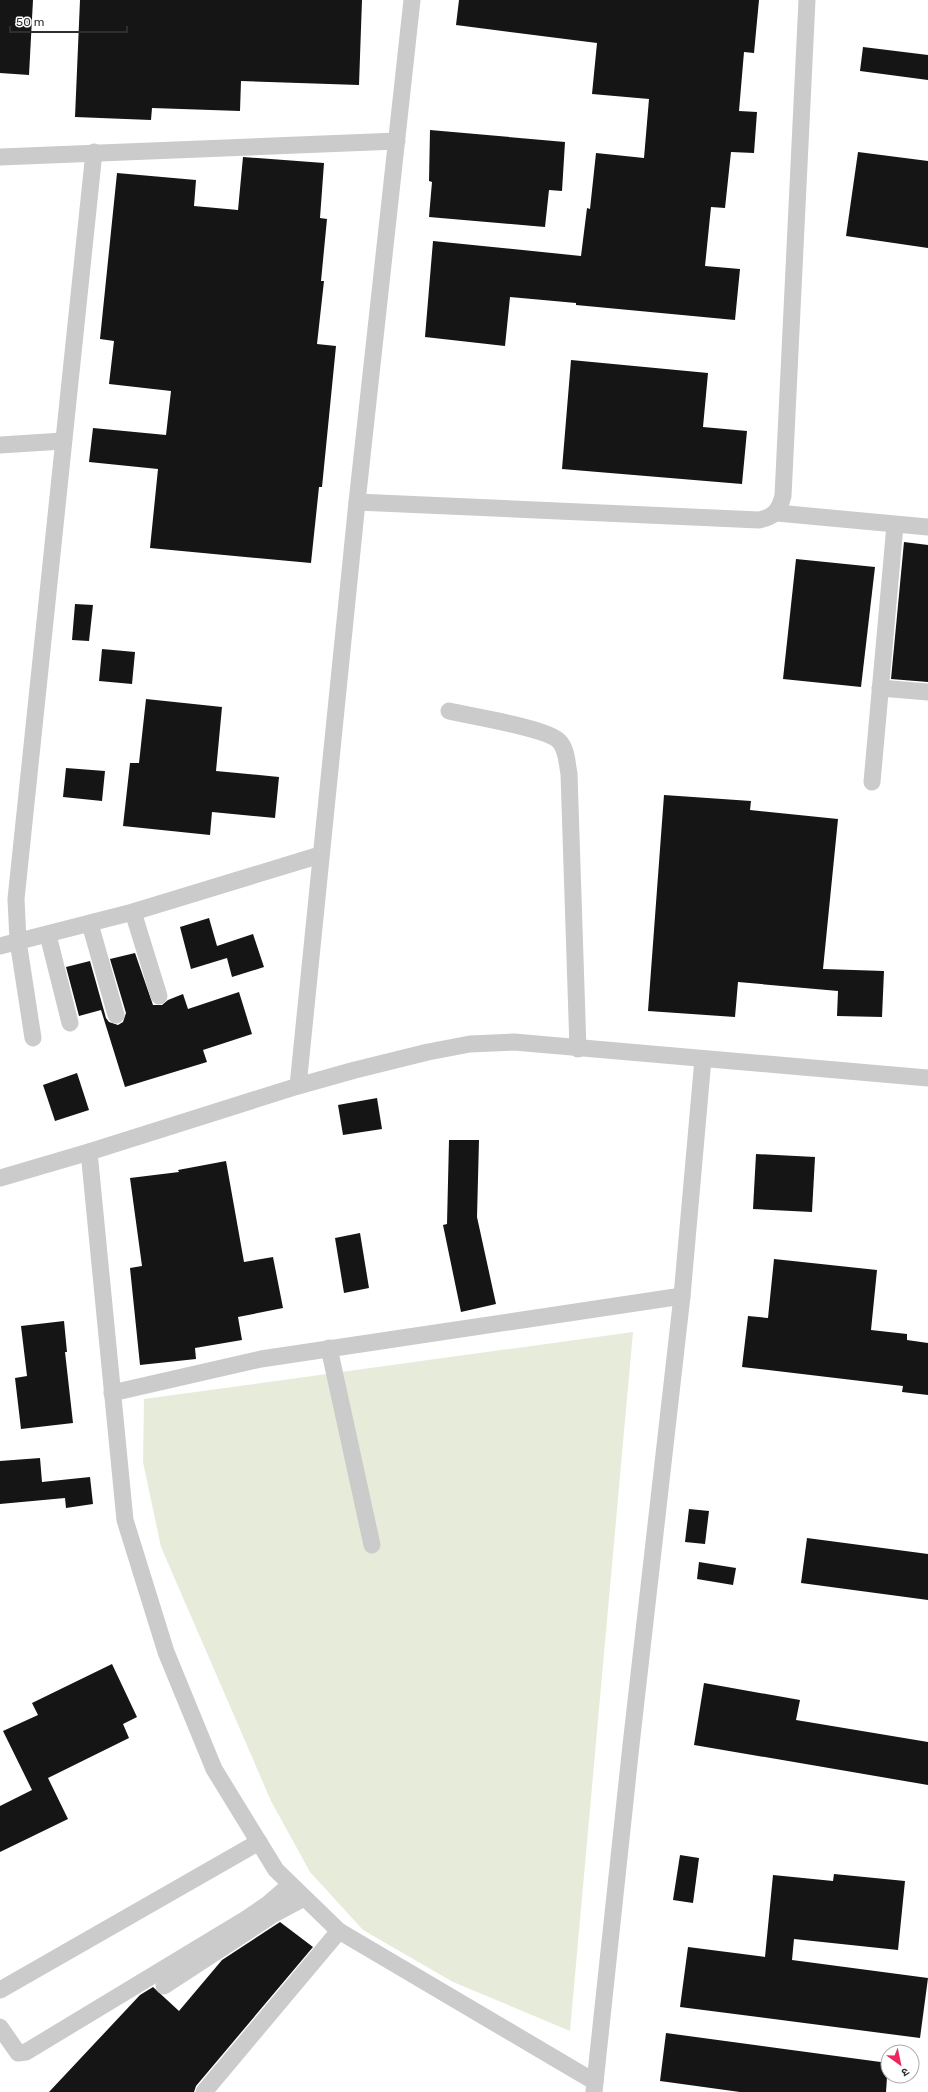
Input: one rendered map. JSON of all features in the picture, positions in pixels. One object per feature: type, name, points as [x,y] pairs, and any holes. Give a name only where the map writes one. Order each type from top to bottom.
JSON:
[{"type":"street","points":[[298,1086],[320,855],[357,502],[412,0]]},
{"type":"street","points":[[357,502],[759,520],[770,518],[777,513],[783,496],[807,0]]},
{"type":"street","points":[[0,157],[94,152],[397,141]]},
{"type":"street","points":[[33,1038],[18,941],[16,899],[94,152]]},
{"type":"street","points":[[0,445],[63,441]]},
{"type":"street","points":[[777,513],[928,527]]},
{"type":"street","points":[[872,782],[895,525]]},
{"type":"street","points":[[880,688],[928,692]]},
{"type":"street","points":[[449,711],[544,733],[559,741],[566,754],[569,774],[578,1048]]},
{"type":"street","points":[[0,946],[48,935],[133,912],[320,855]]},
{"type":"street","points":[[133,912],[159,996]]},
{"type":"street","points":[[90,924],[116,1015]]},
{"type":"street","points":[[48,935],[70,1023]]},
{"type":"street","points":[[0,1178],[89,1152],[298,1086],[428,1052],[470,1044],[514,1042],[928,1078]]},
{"type":"street","points":[[89,1152],[125,1520],[166,1652],[214,1769],[276,1870],[339,1931],[595,2087],[631,1745],[682,1296],[703,1059]]},
{"type":"street","points":[[112,1393],[261,1359],[682,1296]]},
{"type":"street","points":[[329,1348],[372,1545]]},
{"type":"street","points":[[0,1990],[259,1842]]},
{"type":"street","points":[[0,2027],[14,2050],[18,2053],[26,2052],[246,1919],[268,1904],[290,1885]]},
{"type":"street","points":[[164,1986],[274,1914],[304,1898]]},
{"type":"street","points":[[204,2092],[339,1931]]},
{"type":"green space","points":[[633,1332],[570,2031],[453,1982],[363,1930],[310,1872],[271,1801],[161,1547],[143,1462],[144,1399]]},
{"type":"building","points":[[0,0],[33,0],[29,75],[0,73]]},
{"type":"building","points":[[80,0],[362,0],[359,85],[241,81],[240,111],[152,108],[151,120],[75,117]]},
{"type":"building","points":[[459,0],[759,0],[754,53],[744,52],[739,111],[757,112],[754,153],[731,152],[725,208],[711,207],[705,266],[740,269],[735,320],[576,305],[576,303],[510,297],[505,346],[425,337],[433,241],[581,256],[587,208],[590,209],[596,153],[644,158],[649,99],[592,94],[597,43],[456,25]]},
{"type":"building","points":[[863,47],[928,55],[928,80],[860,71]]},
{"type":"building","points":[[430,130],[565,142],[562,191],[549,190],[545,227],[429,217],[432,182],[429,181]]},
{"type":"building","points":[[858,152],[928,161],[928,248],[846,236]]},
{"type":"building","points":[[243,157],[324,163],[320,218],[327,219],[321,281],[324,281],[317,344],[336,346],[322,487],[319,487],[311,563],[150,548],[158,469],[89,462],[93,428],[166,435],[171,391],[109,384],[114,341],[100,339],[117,173],[196,180],[194,206],[238,210]]},
{"type":"building","points":[[571,360],[708,373],[703,427],[747,431],[742,484],[562,469]]},
{"type":"building","points":[[904,542],[928,545],[928,682],[891,679]]},
{"type":"building","points":[[796,559],[875,567],[861,687],[783,679]]},
{"type":"building","points":[[75,604],[93,605],[89,641],[72,640]]},
{"type":"building","points":[[102,649],[135,652],[132,684],[99,681]]},
{"type":"building","points":[[146,699],[222,707],[216,771],[279,777],[275,818],[212,812],[210,835],[123,826],[130,763],[139,763]]},
{"type":"building","points":[[66,768],[105,771],[102,801],[63,797]]},
{"type":"building","points":[[664,795],[751,801],[750,810],[838,819],[823,969],[884,971],[882,1017],[837,1016],[838,991],[738,982],[735,1017],[648,1011]]},
{"type":"building","points":[[209,918],[217,946],[253,934],[264,967],[232,977],[227,958],[191,969],[180,927]]},
{"type":"building","points":[[135,953],[153,1005],[162,1005],[168,1000],[183,994],[188,1009],[239,992],[252,1034],[203,1050],[207,1062],[125,1087],[101,1010],[79,1016],[66,967],[90,961],[106,1018],[109,1022],[118,1025],[123,1022],[126,1013],[110,959]]},
{"type":"building","points":[[77,1073],[89,1110],[55,1121],[43,1085]]},
{"type":"building","points":[[377,1098],[382,1129],[343,1135],[338,1105]]},
{"type":"building","points":[[449,1140],[479,1140],[477,1217],[496,1304],[461,1312],[443,1225],[447,1224]]},
{"type":"building","points":[[756,1154],[815,1157],[812,1212],[753,1209]]},
{"type":"building","points":[[226,1161],[244,1262],[273,1257],[283,1308],[238,1317],[242,1340],[195,1348],[196,1359],[140,1365],[130,1268],[142,1266],[130,1178],[179,1172],[178,1170]]},
{"type":"building","points":[[360,1233],[369,1288],[344,1293],[335,1238]]},
{"type":"building","points":[[774,1259],[877,1270],[871,1330],[907,1334],[907,1340],[928,1343],[928,1395],[902,1392],[903,1386],[742,1367],[748,1316],[768,1318]]},
{"type":"building","points":[[64,1321],[67,1352],[65,1352],[73,1423],[21,1429],[15,1378],[27,1376],[21,1326]]},
{"type":"building","points":[[40,1458],[42,1482],[90,1477],[93,1504],[66,1508],[65,1498],[0,1504],[0,1461]]},
{"type":"building","points":[[689,1509],[709,1511],[705,1544],[685,1542]]},
{"type":"building","points":[[807,1538],[928,1554],[928,1600],[801,1583]]},
{"type":"building","points":[[699,1562],[736,1568],[733,1585],[697,1579]]},
{"type":"building","points":[[112,1664],[137,1717],[123,1724],[129,1738],[48,1778],[68,1819],[0,1852],[0,1806],[32,1790],[3,1731],[38,1715],[32,1703]]},
{"type":"building","points":[[704,1683],[800,1700],[796,1720],[928,1742],[928,1785],[694,1745]]},
{"type":"building","points":[[680,1855],[699,1858],[693,1903],[673,1900]]},
{"type":"building","points":[[834,1874],[905,1881],[898,1950],[794,1939],[792,1960],[928,1978],[920,2038],[680,2007],[688,1947],[765,1957],[773,1875],[833,1881]]},
{"type":"building","points":[[280,1922],[313,1947],[196,2086],[194,2092],[49,2092],[140,1995],[153,1987],[179,2011],[222,1960]]},
{"type":"building","points":[[666,2033],[880,2062],[880,2084],[887,2084],[886,2092],[740,2092],[660,2081]]}]
